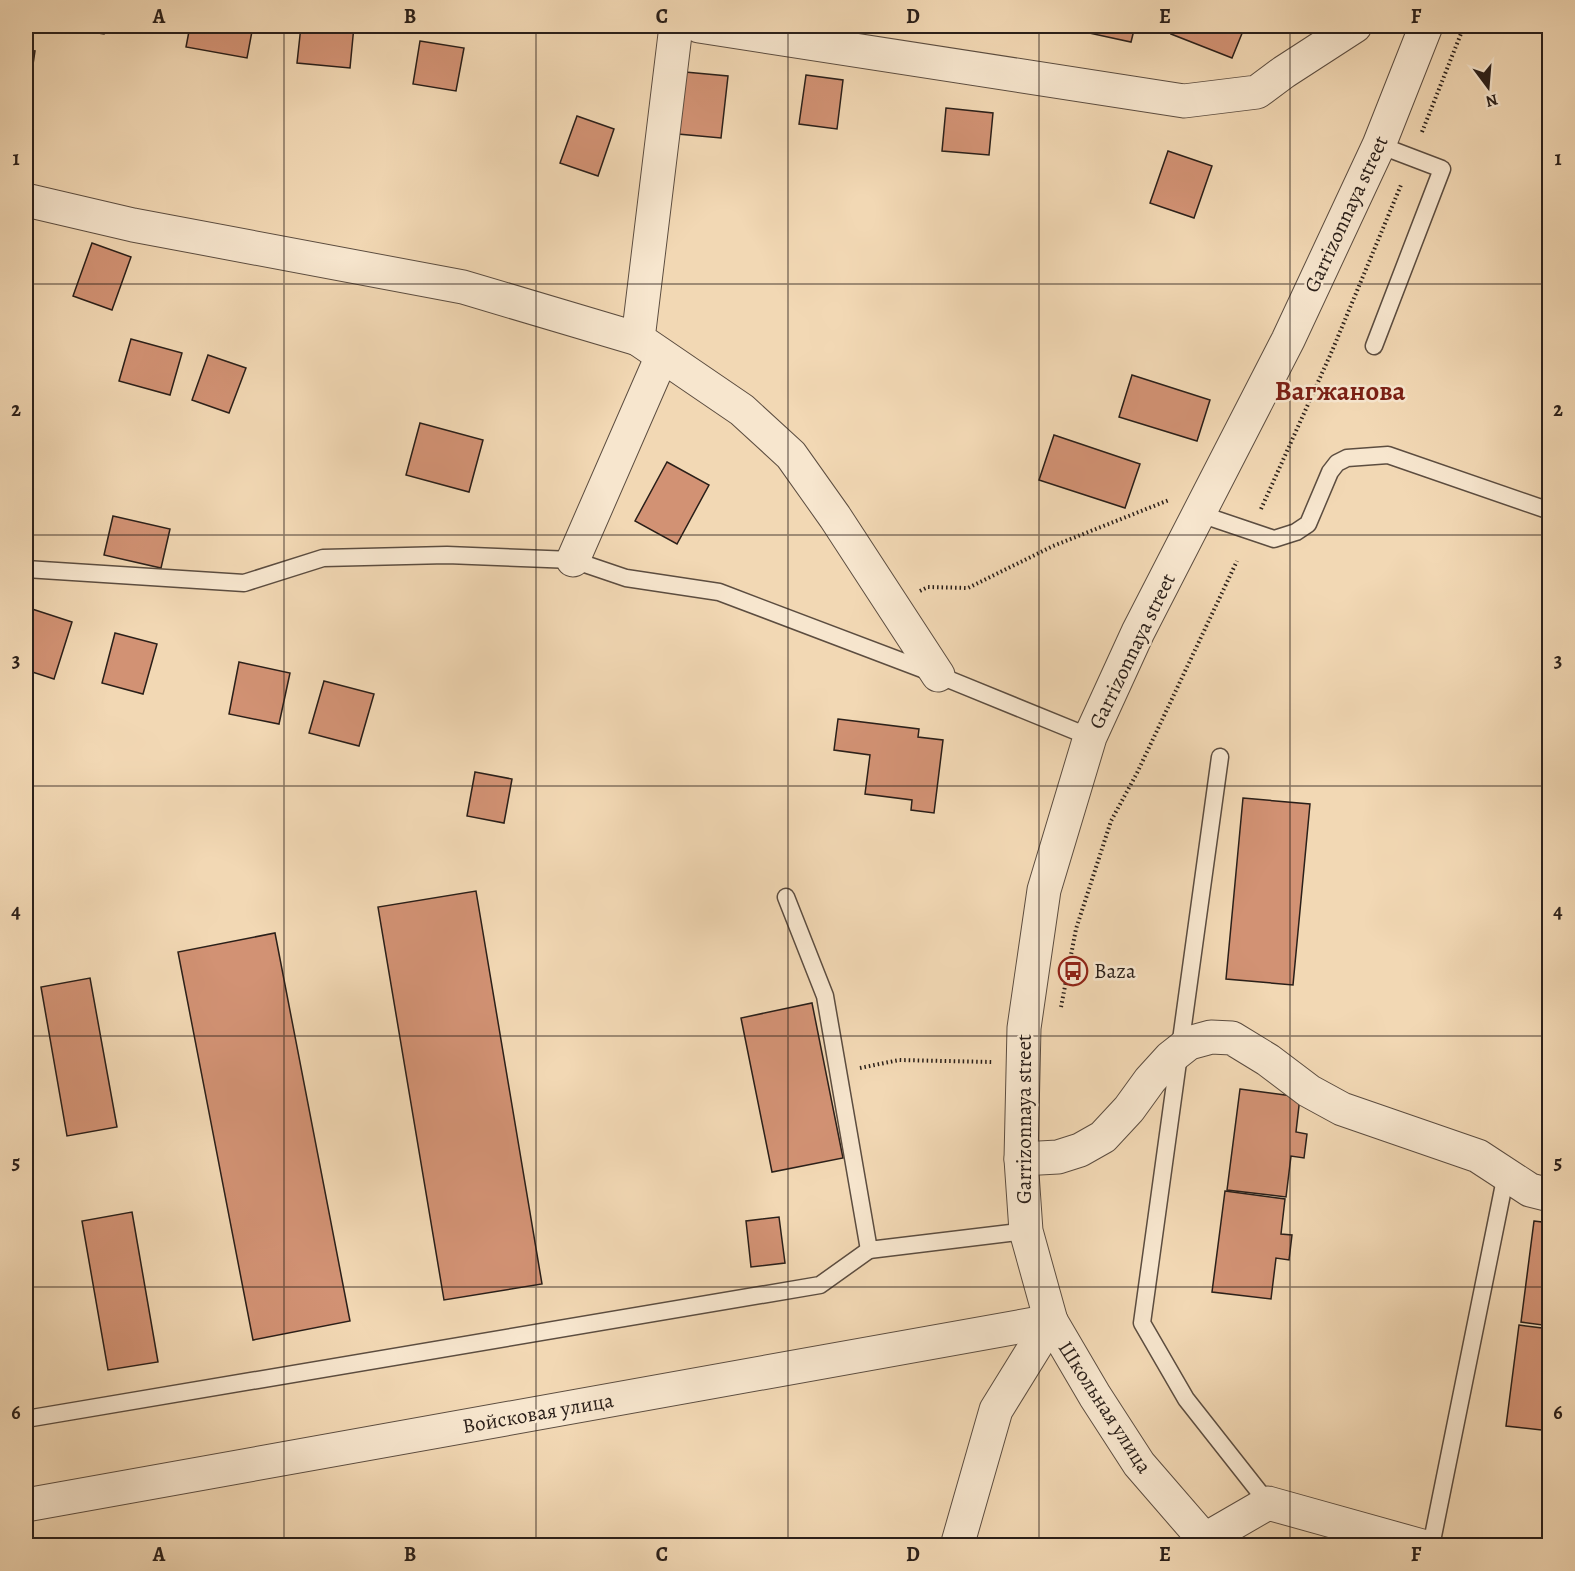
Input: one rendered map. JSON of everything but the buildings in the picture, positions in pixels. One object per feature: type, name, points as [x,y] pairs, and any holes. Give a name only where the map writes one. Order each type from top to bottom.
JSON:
[{"type":"street","points":[[573,560],[650,347],[676,26]]},
{"type":"street","points":[[699,26],[1184,101],[1257,92],[1355,26]]},
{"type":"street","name":"Garrizonnaya street","points":[[1051,1321],[1026,1232],[1021,1159],[1024,1028],[1044,890],[1090,737],[1138,632],[1188,505],[1268,379],[1378,145],[1426,26]]},
{"type":"street","points":[[26,200],[133,225],[463,287],[650,347],[742,410],[791,455],[835,517],[938,675]]},
{"type":"street","points":[[1021,1159],[1058,1156],[1080,1150],[1103,1137],[1179,1050],[1189,1043],[1211,1037],[1232,1038],[1268,1060],[1309,1091],[1342,1109],[1478,1156],[1530,1190],[1550,1195]]},
{"type":"street","points":[[957,1545],[996,1410],[1051,1321]]},
{"type":"street","name":"Войсковая улица","points":[[26,1505],[1051,1321]]},
{"type":"street","name":"Школьная улица","points":[[1051,1321],[1095,1396],[1139,1464],[1207,1543]]},
{"type":"street","points":[[1207,1543],[1268,1503],[1422,1545]]},
{"type":"lane","points":[[1374,346],[1442,169],[1378,145]]},
{"type":"lane","points":[[1188,505],[1274,539],[1296,532],[1308,524],[1330,472],[1337,462],[1347,458],[1388,455],[1550,511]]},
{"type":"lane","points":[[26,569],[244,583],[323,558],[447,555],[573,560],[626,578],[719,592],[938,675],[1090,737]]},
{"type":"lane","points":[[1220,757],[1142,1323],[1186,1399],[1268,1503]]},
{"type":"lane","points":[[786,897],[825,996],[869,1250]]},
{"type":"lane","points":[[1431,1545],[1506,1174]]},
{"type":"lane","points":[[26,1419],[819,1285],[869,1250],[1026,1232]]},
{"type":"path","points":[[1422,132],[1464,26]]},
{"type":"path","points":[[1258,516],[1332,351],[1401,185]]},
{"type":"path","points":[[892,604],[928,587],[968,588],[1053,546],[1188,505]]},
{"type":"path","points":[[1057,1014],[1063,1004],[1076,929],[1111,821],[1137,773],[1237,561]]},
{"type":"path","points":[[839,1073],[900,1060],[1004,1062]]},
{"type":"place","name":"Baza","points":[[1073,971]]},
{"type":"district","name":"Вагжанова","points":[[1340,391]]}]
